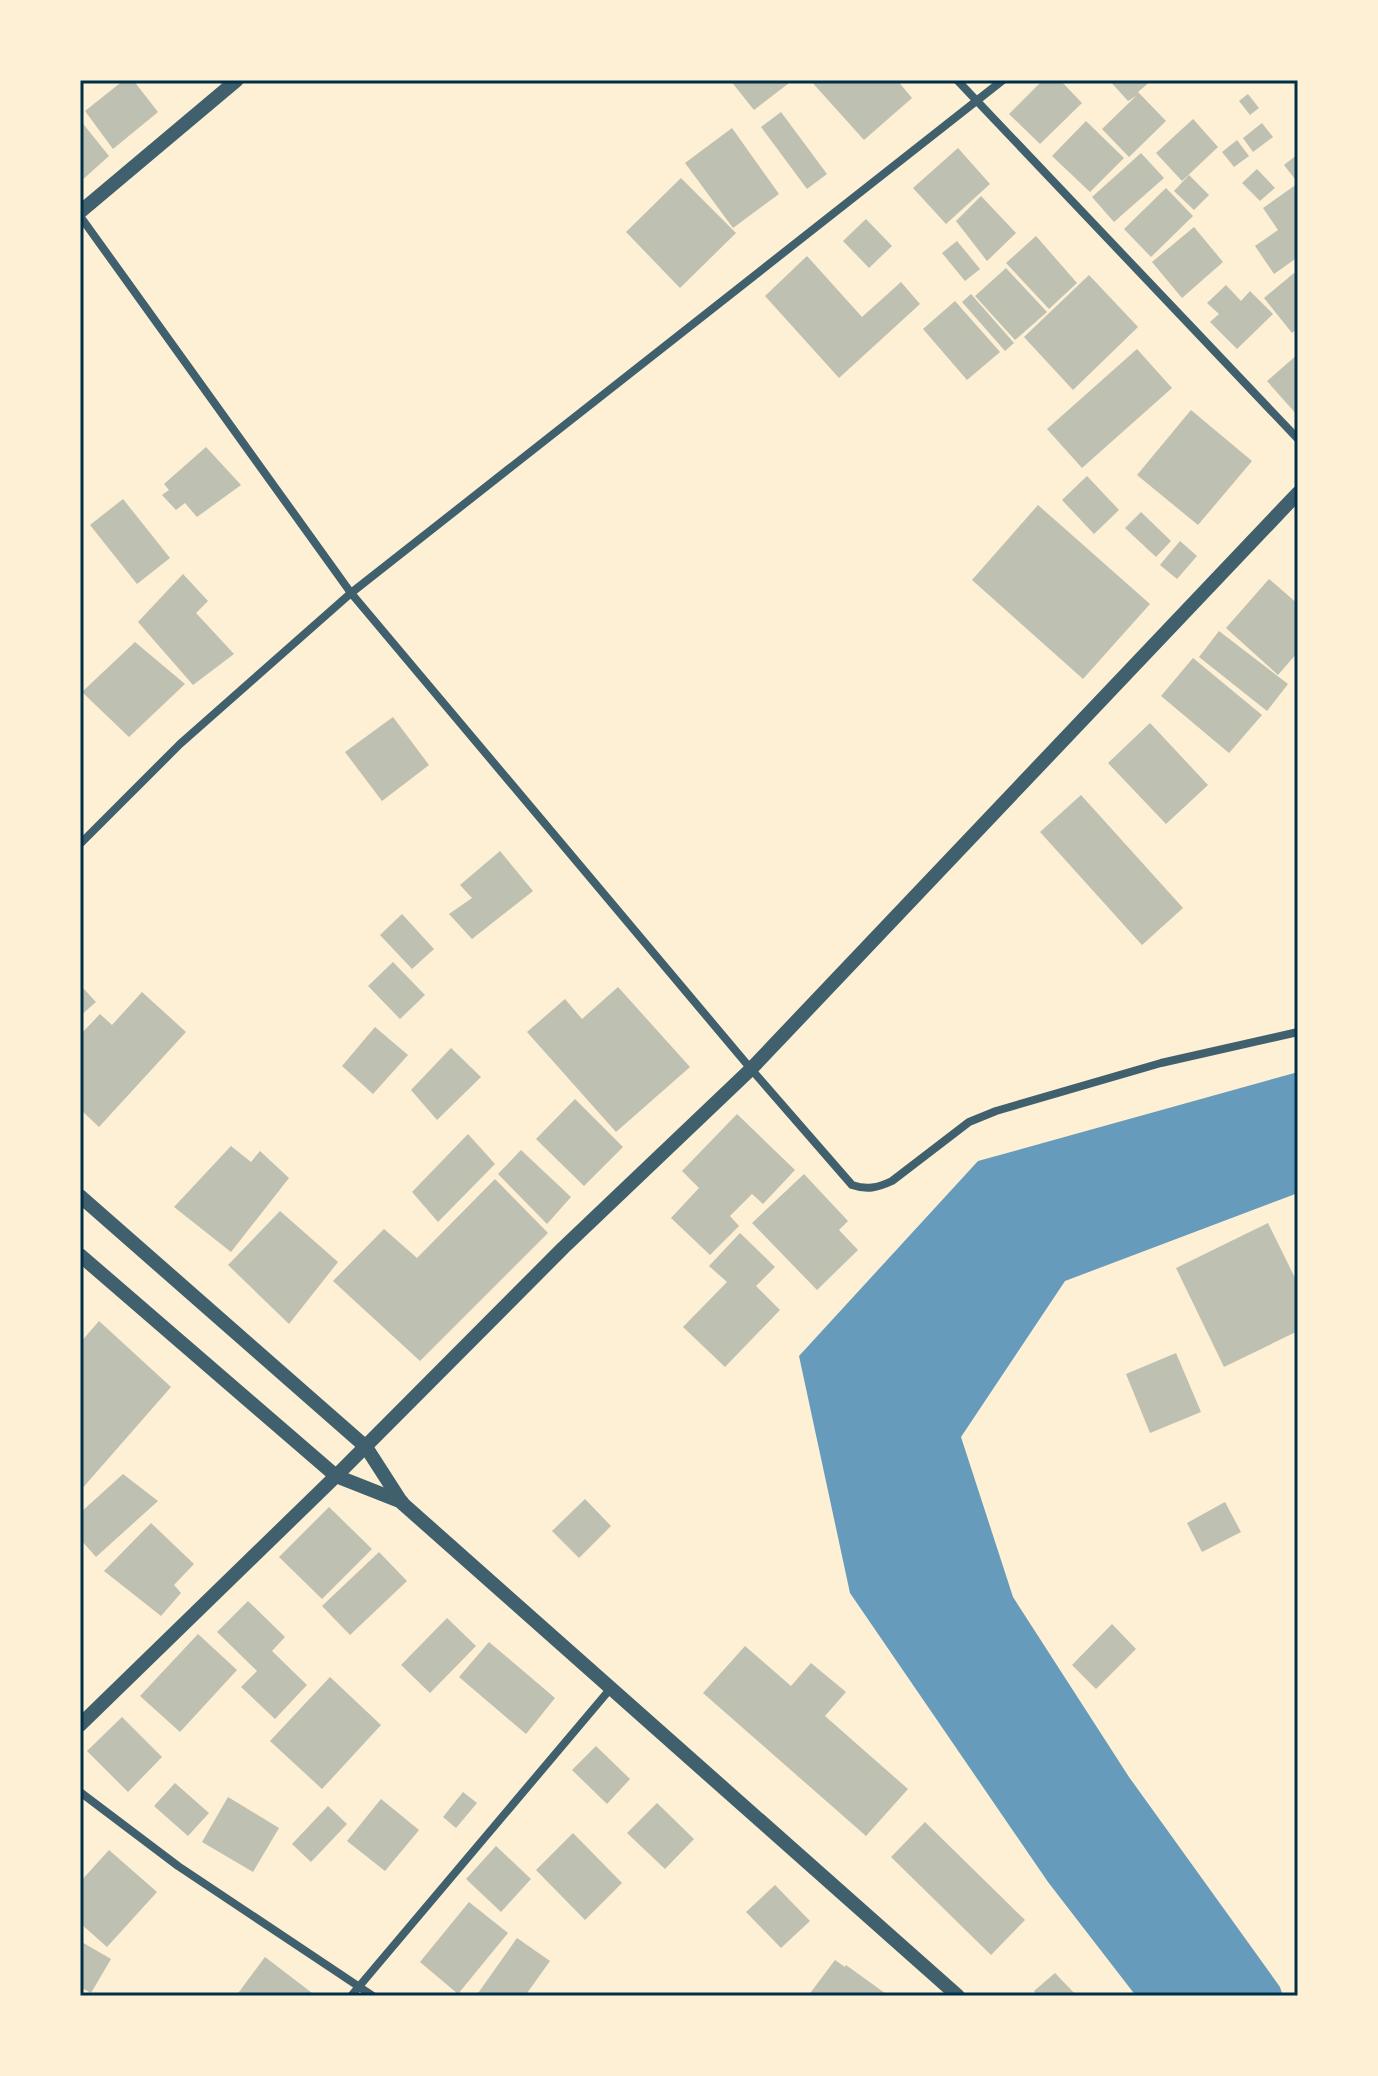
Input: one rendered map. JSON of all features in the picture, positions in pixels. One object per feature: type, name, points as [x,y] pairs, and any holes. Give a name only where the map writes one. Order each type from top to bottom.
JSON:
[{"type":"street","points":[[237,80],[80,214],[351,593],[852,1185],[864,1189],[892,1181],[969,1122],[996,1111],[1161,1063],[1298,1032]]},
{"type":"street","points":[[957,80],[1298,439]]},
{"type":"street","points":[[80,844],[180,744],[351,593],[1003,80]]},
{"type":"street","points":[[80,1725],[366,1447],[563,1248],[751,1069],[1298,493]]},
{"type":"street","points":[[80,1196],[366,1447],[402,1503],[958,1996]]},
{"type":"street","points":[[80,1255],[336,1476],[402,1503]]},
{"type":"street","points":[[351,1996],[612,1688]]},
{"type":"street","points":[[80,1792],[178,1866],[373,1996]]},
{"type":"water","points":[[1298,1072],[1298,1193],[1065,1281],[961,1437],[1013,1597],[1129,1777],[1280,1987],[1283,1996],[1136,1996],[1048,1882],[850,1593],[799,1356],[978,1161]]},
{"type":"building","points":[[124,80],[133,80],[158,112],[113,149],[85,111]]},
{"type":"building","points":[[730,80],[793,80],[754,110]]},
{"type":"building","points":[[810,80],[897,80],[912,98],[864,140]]},
{"type":"building","points":[[1043,80],[1060,80],[1082,103],[1040,144],[1009,114]]},
{"type":"building","points":[[1109,80],[1152,80],[1138,92],[1166,121],[1129,157],[1102,129],[1136,96],[1128,101]]},
{"type":"building","points":[[1248,94],[1259,108],[1250,115],[1239,101]]},
{"type":"building","points":[[781,112],[827,174],[807,189],[761,127]]},
{"type":"building","points":[[1193,119],[1218,147],[1182,181],[1156,153]]},
{"type":"building","points":[[80,120],[109,156],[80,182]]},
{"type":"building","points":[[1086,121],[1124,158],[1090,192],[1052,156]]},
{"type":"building","points":[[1262,123],[1273,137],[1253,152],[1243,138]]},
{"type":"building","points":[[732,128],[779,194],[733,228],[685,163]]},
{"type":"building","points":[[1237,140],[1249,156],[1234,167],[1222,152]]},
{"type":"building","points":[[958,148],[990,184],[946,224],[913,188]]},
{"type":"building","points":[[1141,153],[1164,178],[1114,222],[1092,197]]},
{"type":"building","points":[[1298,154],[1298,183],[1284,165]]},
{"type":"building","points":[[1257,169],[1275,188],[1260,201],[1242,183]]},
{"type":"building","points":[[1189,175],[1209,195],[1194,210],[1174,191]]},
{"type":"building","points":[[681,178],[736,233],[680,288],[626,232]]},
{"type":"building","points":[[1297,184],[1298,257],[1274,274],[1255,246],[1278,230],[1263,208]]},
{"type":"building","points":[[1166,188],[1193,216],[1151,257],[1124,229]]},
{"type":"building","points":[[981,196],[1016,233],[987,261],[956,221]]},
{"type":"building","points":[[866,219],[892,246],[869,268],[843,241]]},
{"type":"building","points":[[1194,227],[1223,262],[1182,298],[1152,262]]},
{"type":"building","points":[[1036,236],[1077,283],[1049,309],[1006,263]]},
{"type":"building","points":[[957,241],[980,269],[965,281],[942,253]]},
{"type":"building","points":[[807,256],[862,317],[901,282],[920,304],[839,378],[765,296]]},
{"type":"building","points":[[1006,268],[1047,312],[1015,340],[975,296]]},
{"type":"building","points":[[1294,273],[1298,278],[1298,328],[1292,333],[1264,298]]},
{"type":"building","points":[[1089,275],[1138,327],[1073,390],[1024,337]]},
{"type":"building","points":[[1226,285],[1241,301],[1250,291],[1273,314],[1237,349],[1210,322],[1219,314],[1207,303]]},
{"type":"building","points":[[971,294],[1014,343],[1005,351],[962,302]]},
{"type":"building","points":[[955,301],[1000,352],[967,380],[923,329]]},
{"type":"building","points":[[1137,349],[1172,388],[1082,468],[1047,429]]},
{"type":"building","points":[[1298,354],[1298,416],[1267,381]]},
{"type":"building","points":[[1191,410],[1252,461],[1198,525],[1137,475]]},
{"type":"building","points":[[206,447],[241,485],[197,517],[185,503],[176,510],[162,495],[169,490],[164,484]]},
{"type":"building","points":[[1087,476],[1119,510],[1094,534],[1062,500]]},
{"type":"building","points":[[123,499],[170,558],[137,584],[90,525]]},
{"type":"building","points":[[1038,505],[1150,604],[1083,679],[972,580]]},
{"type":"building","points":[[1141,512],[1171,541],[1156,557],[1125,528]]},
{"type":"building","points":[[1180,541],[1197,556],[1177,579],[1160,565]]},
{"type":"building","points":[[183,574],[208,601],[196,613],[234,654],[193,685],[138,622]]},
{"type":"building","points":[[1269,579],[1298,604],[1298,652],[1278,675],[1226,628]]},
{"type":"building","points":[[1219,631],[1288,684],[1267,711],[1199,657]]},
{"type":"building","points":[[135,642],[185,684],[129,737],[82,692]]},
{"type":"building","points":[[1193,658],[1262,715],[1229,753],[1161,696]]},
{"type":"building","points":[[393,717],[429,765],[382,801],[345,752]]},
{"type":"building","points":[[1150,723],[1208,785],[1166,824],[1108,763]]},
{"type":"building","points":[[1081,795],[1183,908],[1142,945],[1040,832]]},
{"type":"building","points":[[500,851],[533,891],[472,939],[449,914],[472,898],[460,885]]},
{"type":"building","points":[[402,914],[434,949],[412,969],[380,935]]},
{"type":"building","points":[[393,962],[425,995],[400,1019],[368,986]]},
{"type":"building","points":[[618,987],[690,1067],[616,1132],[527,1032],[565,999],[582,1019]]},
{"type":"building","points":[[84,989],[96,1002],[80,1016],[80,991]]},
{"type":"building","points":[[142,992],[186,1032],[99,1127],[80,1109],[80,1035],[100,1014],[112,1025]]},
{"type":"building","points":[[375,1027],[408,1055],[373,1094],[342,1066]]},
{"type":"building","points":[[451,1048],[481,1077],[437,1120],[411,1090]]},
{"type":"building","points":[[575,1099],[623,1147],[584,1186],[536,1139]]},
{"type":"building","points":[[737,1114],[795,1170],[763,1204],[752,1194],[730,1216],[739,1226],[710,1255],[671,1218],[699,1188],[682,1171]]},
{"type":"building","points":[[468,1134],[495,1164],[438,1222],[412,1192]]},
{"type":"building","points":[[231,1146],[251,1162],[260,1151],[289,1178],[231,1252],[174,1207]]},
{"type":"building","points":[[521,1150],[571,1197],[547,1224],[498,1174]]},
{"type":"building","points":[[804,1174],[848,1221],[839,1230],[858,1250],[817,1290],[752,1223]]},
{"type":"building","points":[[495,1179],[548,1233],[420,1361],[333,1281],[384,1229],[417,1258]]},
{"type":"building","points":[[280,1211],[338,1262],[289,1324],[228,1265]]},
{"type":"building","points":[[1268,1223],[1298,1284],[1298,1331],[1224,1367],[1176,1268]]},
{"type":"building","points":[[740,1233],[775,1267],[756,1286],[780,1310],[725,1367],[683,1327],[727,1282],[709,1266]]},
{"type":"building","points":[[99,1321],[171,1387],[80,1491],[80,1343]]},
{"type":"building","points":[[1176,1353],[1201,1412],[1150,1433],[1126,1374]]},
{"type":"building","points":[[123,1474],[158,1501],[96,1557],[80,1539],[80,1513]]},
{"type":"building","points":[[585,1499],[611,1526],[579,1558],[552,1531]]},
{"type":"building","points":[[1225,1502],[1241,1532],[1202,1552],[1187,1523]]},
{"type":"building","points":[[329,1507],[372,1549],[322,1599],[279,1557]]},
{"type":"building","points":[[151,1523],[194,1564],[174,1585],[181,1593],[161,1616],[104,1571]]},
{"type":"building","points":[[379,1552],[407,1581],[350,1635],[322,1606]]},
{"type":"building","points":[[248,1601],[285,1637],[272,1651],[307,1685],[275,1719],[241,1687],[257,1671],[217,1632]]},
{"type":"building","points":[[447,1618],[476,1646],[430,1693],[401,1665]]},
{"type":"building","points":[[1112,1624],[1136,1649],[1096,1689],[1072,1665]]},
{"type":"building","points":[[198,1634],[237,1670],[180,1732],[140,1696]]},
{"type":"building","points":[[489,1642],[555,1698],[526,1734],[459,1677]]},
{"type":"building","points":[[745,1646],[791,1686],[811,1663],[846,1692],[825,1716],[908,1789],[866,1836],[703,1693]]},
{"type":"building","points":[[330,1677],[381,1725],[322,1789],[270,1741]]},
{"type":"building","points":[[122,1717],[162,1757],[128,1792],[87,1751]]},
{"type":"building","points":[[596,1746],[630,1779],[607,1804],[572,1770]]},
{"type":"building","points":[[175,1783],[209,1813],[188,1836],[154,1806]]},
{"type":"building","points":[[463,1792],[477,1803],[456,1828],[443,1817]]},
{"type":"building","points":[[228,1797],[279,1828],[253,1872],[202,1842]]},
{"type":"building","points":[[381,1799],[419,1830],[385,1871],[347,1841]]},
{"type":"building","points":[[657,1803],[694,1839],[665,1869],[627,1833]]},
{"type":"building","points":[[328,1806],[347,1824],[311,1862],[292,1844]]},
{"type":"building","points":[[925,1822],[1025,1920],[991,1955],[891,1857]]},
{"type":"building","points":[[573,1833],[622,1883],[585,1920],[536,1870]]},
{"type":"building","points":[[496,1846],[531,1879],[501,1912],[466,1879]]},
{"type":"building","points":[[109,1850],[157,1892],[107,1947],[80,1923],[80,1882]]},
{"type":"building","points":[[775,1885],[810,1921],[781,1948],[746,1912]]},
{"type":"building","points":[[469,1902],[508,1933],[458,1994],[420,1962]]},
{"type":"building","points":[[517,1938],[550,1961],[525,1996],[476,1996]]},
{"type":"building","points":[[80,1941],[111,1959],[91,1993],[80,1987]]},
{"type":"building","points":[[265,1957],[316,1996],[236,1996]]},
{"type":"building","points":[[835,1960],[846,1965],[889,1996],[808,1996]]},
{"type":"building","points":[[1055,1973],[1077,1996],[1038,1996],[1034,1991]]}]
